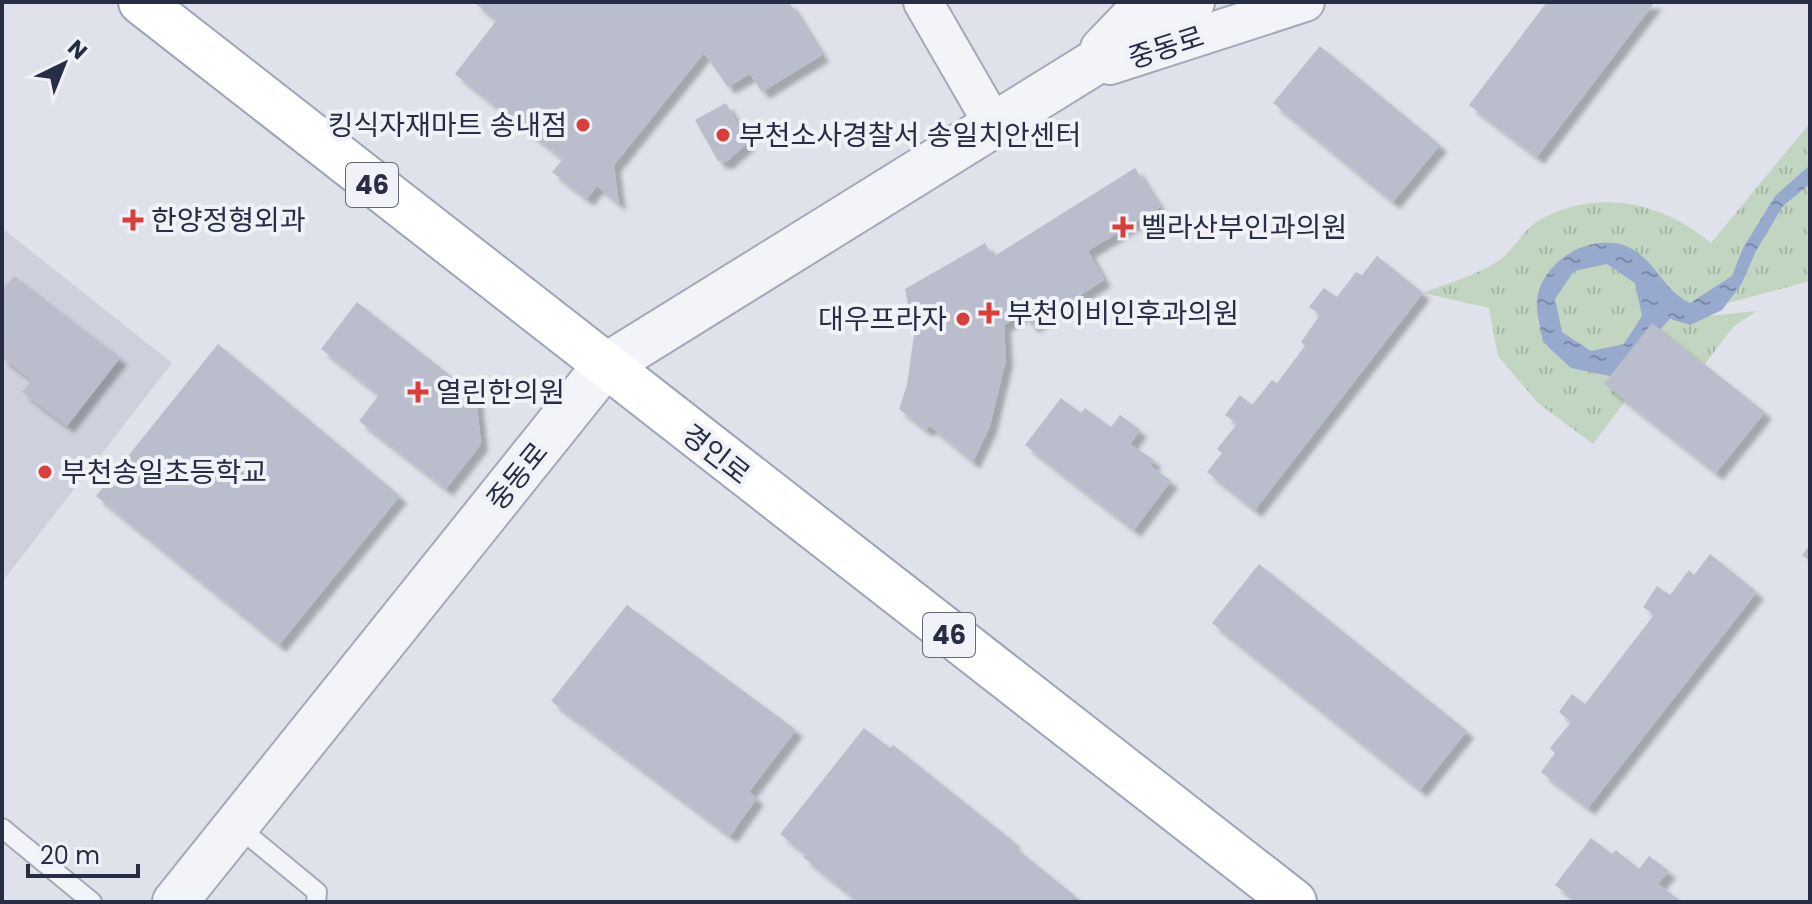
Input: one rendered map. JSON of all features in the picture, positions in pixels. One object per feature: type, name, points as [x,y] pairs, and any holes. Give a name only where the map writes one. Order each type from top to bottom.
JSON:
[{"type":"main road","name":"경인로","points":[[141,2],[604,367],[1294,902]]},
{"type":"street","points":[[923,2],[994,125]]},
{"type":"street","name":"중동로","points":[[1073,76],[1144,2]]},
{"type":"street","name":"중동로","points":[[1073,76],[1305,2]]},
{"type":"street","name":"중동로","points":[[175,902],[604,367],[1190,4]]},
{"type":"lane","points":[[237,826],[317,892],[316,902]]},
{"type":"lane","points":[[2,828],[92,902]]},
{"type":"shaded area","name":"부천송일초등학교","points":[[2,228],[172,363],[2,582]]},
{"type":"green space","points":[[1810,123],[1810,281],[1661,321],[1757,311],[1733,327],[1705,364],[1664,338],[1626,400],[1593,444],[1538,403],[1498,356],[1489,308],[1423,293],[1485,269],[1507,253],[1541,219],[1585,204],[1607,202],[1651,209],[1692,229],[1711,243]]},
{"type":"water","points":[[1810,165],[1810,184],[1783,206],[1756,251],[1742,283],[1722,310],[1690,325],[1670,319],[1615,377],[1571,368],[1543,342],[1537,305],[1541,285],[1561,259],[1575,250],[1607,242],[1623,245],[1644,258],[1673,291],[1690,303],[1732,276],[1743,248],[1775,196]],"holes":[[[1607,264],[1635,283],[1642,316],[1624,344],[1591,351],[1562,332],[1555,299],[1574,271]]]},
{"type":"building","name":"킹식자재마트 송내점","points":[[474,2],[789,2],[822,55],[762,92],[750,74],[728,87],[704,53],[614,165],[619,204],[597,186],[587,199],[552,172],[563,159],[455,74],[496,21]]},
{"type":"building","points":[[1547,2],[1655,2],[1537,157],[1469,105]]},
{"type":"building","points":[[1320,46],[1440,145],[1393,202],[1273,103]]},
{"type":"building","points":[[726,103],[748,143],[726,162],[718,161],[695,120]]},
{"type":"building","name":"대우프라자","points":[[1135,168],[1160,207],[1088,251],[1104,280],[1032,326],[1023,313],[1004,325],[1006,360],[990,426],[973,462],[930,426],[926,430],[899,409],[907,385],[914,335],[905,289],[985,243],[993,257]]},
{"type":"building","points":[[1377,256],[1423,293],[1255,510],[1207,472],[1222,453],[1217,449],[1237,424],[1225,415],[1240,395],[1252,405],[1272,380],[1277,383],[1305,346],[1301,342],[1320,315],[1309,307],[1324,288],[1337,297],[1356,272],[1362,275]]},
{"type":"building","points":[[14,276],[120,358],[67,426],[22,392],[32,380],[2,358],[2,290]]},
{"type":"building","points":[[357,302],[476,396],[481,444],[446,489],[359,421],[379,395],[321,349]]},
{"type":"building","points":[[1652,323],[1765,412],[1716,473],[1604,384]]},
{"type":"building","points":[[218,344],[400,496],[279,645],[96,496]]},
{"type":"building","points":[[1061,398],[1081,413],[1085,408],[1111,427],[1120,415],[1140,430],[1130,444],[1154,460],[1151,466],[1171,481],[1134,530],[1025,445]]},
{"type":"building","points":[[1810,545],[1810,561],[1802,555]]},
{"type":"building","points":[[1710,554],[1757,592],[1588,808],[1541,772],[1555,753],[1550,748],[1571,722],[1559,712],[1572,694],[1585,704],[1654,615],[1643,607],[1657,586],[1670,595],[1689,570],[1694,575]]},
{"type":"building","points":[[1259,564],[1467,731],[1420,790],[1212,623]]},
{"type":"building","points":[[627,605],[796,730],[749,792],[757,798],[730,836],[551,701]]},
{"type":"building","points":[[864,728],[890,748],[893,745],[1013,841],[1012,845],[1075,896],[1070,902],[859,902],[803,857],[807,855],[780,834]]},
{"type":"building","points":[[1591,838],[1612,854],[1616,850],[1639,869],[1649,856],[1669,871],[1658,884],[1682,902],[1578,902],[1555,885]]},
{"type":"place","name":"킹식자재마트 송내점","points":[[583,125]]},
{"type":"place","name":"부천소사경찰서 송일치안센터","points":[[723,135]]},
{"type":"place","name":"한양정형외과","points":[[133,220]]},
{"type":"place","name":"벨라산부인과의원","points":[[1123,227]]},
{"type":"place","name":"부천이비인후과의원","points":[[989,313]]},
{"type":"place","name":"대우프라자","points":[[963,319]]},
{"type":"place","name":"열린한의원","points":[[418,392]]},
{"type":"place","name":"부천송일초등학교","points":[[45,472]]}]
